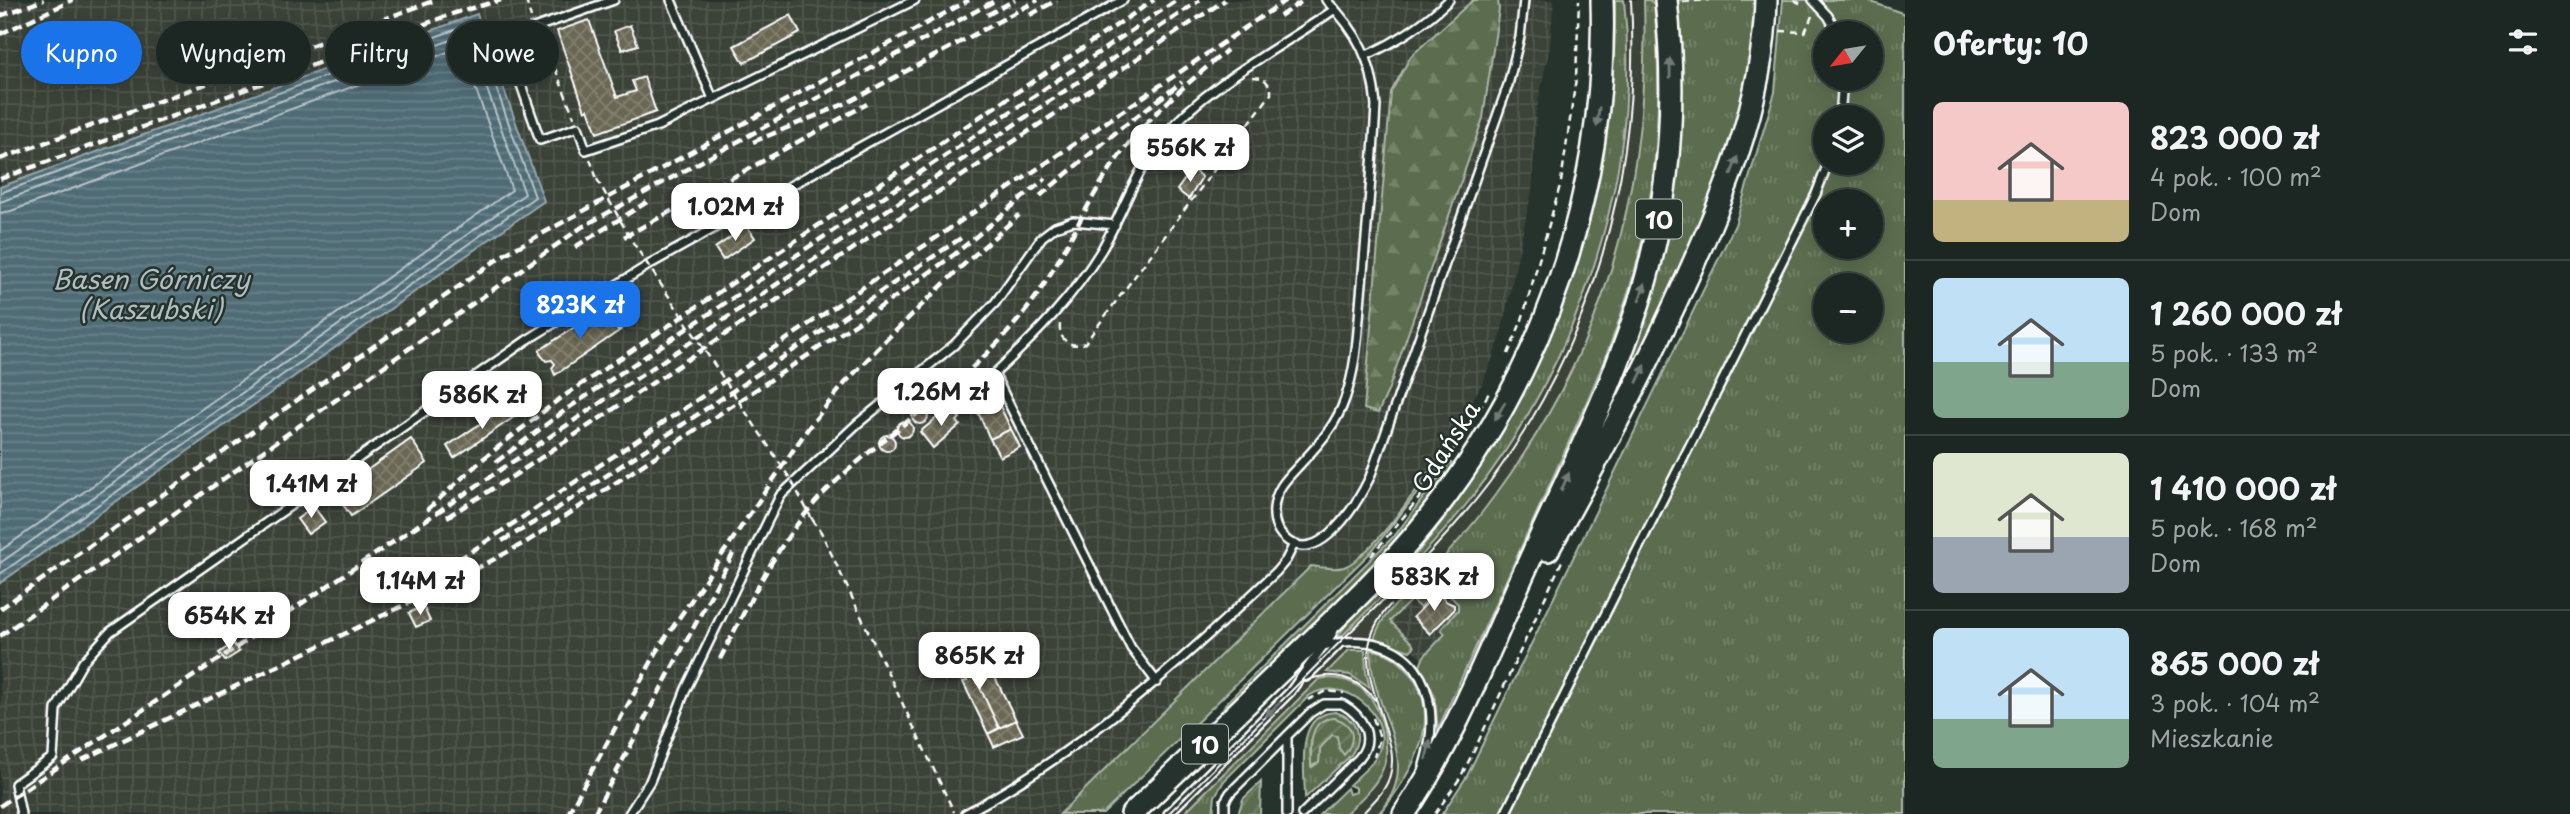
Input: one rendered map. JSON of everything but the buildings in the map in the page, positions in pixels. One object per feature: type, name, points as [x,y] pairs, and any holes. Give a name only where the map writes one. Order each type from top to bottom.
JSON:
[{"type":"main road","name":"Gdańska","points":[[1132,814],[1278,673],[1370,570],[1424,523],[1476,452],[1520,376],[1572,246],[1592,162],[1603,64],[1602,0]]},
{"type":"main road","points":[[1476,678],[1612,436],[1710,228],[1737,158],[1772,28],[1766,0]]},
{"type":"main road","name":"10","points":[[1404,814],[1442,751],[1476,678],[1613,374],[1646,279],[1663,198],[1670,130],[1672,1]]},
{"type":"lane","points":[[552,21],[614,0]]},
{"type":"lane","points":[[671,0],[713,99]]},
{"type":"lane","points":[[521,84],[540,140],[578,127],[586,150],[658,126],[915,0]]},
{"type":"lane","points":[[21,814],[15,784],[53,757],[56,709],[83,662],[110,632],[539,333],[652,263],[1123,0]]},
{"type":"lane","points":[[1326,0],[1349,26],[1367,55],[1374,86],[1376,114],[1353,369],[1346,397],[1332,425],[1303,462],[1286,477],[1279,488],[1274,509],[1278,532],[1294,544],[1310,546],[1330,533],[1353,507],[1370,477],[1508,85],[1520,37],[1524,0]]},
{"type":"lane","points":[[1367,55],[1419,27],[1449,0]]},
{"type":"lane","points":[[1812,0],[1832,21]]},
{"type":"lane","points":[[1157,682],[1131,648],[994,374],[1055,312],[1086,273],[1161,139],[1201,100],[1335,9]]},
{"type":"lane","points":[[1505,814],[1823,175]]},
{"type":"lane","points":[[629,814],[650,781],[685,689],[780,496],[857,424],[954,345],[995,303],[1042,237],[1055,227],[1073,220],[1115,225]]},
{"type":"lane","points":[[965,814],[1054,760],[1157,682],[1276,572],[1294,544]]},
{"type":"lane","points":[[1290,692],[1323,646],[1370,570]]},
{"type":"lane","points":[[1278,673],[1303,654],[1340,643],[1366,642],[1391,649],[1414,667],[1426,687],[1432,709],[1431,736],[1416,788],[1404,814]]},
{"type":"lane","points":[[1168,814],[1340,643]]},
{"type":"lane","points":[[1225,814],[1228,795],[1316,708],[1329,703],[1346,706],[1361,720],[1367,732],[1366,748],[1302,814]]},
{"type":"lane","points":[[1287,736],[1287,814]]},
{"type":"path","points":[[526,0],[532,21]]},
{"type":"path","points":[[1505,361],[1522,320],[1560,182],[1576,78],[1579,0]]},
{"type":"path","points":[[1672,1],[1709,0]]},
{"type":"path","points":[[1794,0],[1804,5]]},
{"type":"path","points":[[1772,28],[1805,32],[1814,15]]},
{"type":"path","points":[[1055,312],[1061,320],[1059,328],[1062,337],[1068,343],[1078,346],[1085,342],[1271,94],[1271,87],[1264,78],[1252,77],[1246,67]]},
{"type":"path","points":[[559,77],[578,127]]},
{"type":"path","points":[[590,159],[597,179],[632,241],[791,480],[811,519],[821,532],[955,814]]},
{"type":"path","points":[[1435,478],[1493,385]]},
{"type":"path","points":[[1370,570],[1426,489]]},
{"type":"path","points":[[1435,814],[1460,778],[1474,751],[1563,558]]},
{"type":"path","points":[[1306,702],[1330,690],[1349,695]]},
{"type":"path","points":[[1369,713],[1377,724],[1380,738],[1371,760]]},
{"type":"shaded area","points":[[0,0],[1554,0],[1550,46],[1536,111],[1532,190],[1500,339],[1483,382],[1440,456],[1415,493],[1364,553],[1342,568],[1060,814],[0,814],[0,583],[544,201],[501,84],[559,84],[559,21],[479,21],[476,14],[457,21],[447,21],[447,25],[433,30],[433,21],[325,21],[325,69],[311,74],[311,21],[156,21],[156,84],[283,84],[0,187]]},
{"type":"shaded area","points":[[1624,0],[1644,0],[1643,108],[1629,200],[1614,262],[1581,349],[1555,402],[1521,460],[1462,537],[1375,634],[1374,639],[1342,636],[1424,553],[1470,500],[1522,425],[1564,343],[1597,256],[1617,172],[1627,82],[1627,24]]},
{"type":"shaded area","points":[[1437,570],[1472,608],[1422,659],[1385,623]]},
{"type":"shaded area","points":[[1349,650],[1328,672],[1350,675],[1370,687],[1365,650],[1371,650],[1372,671],[1398,755],[1399,776],[1395,790],[1378,814],[1345,814],[1374,784],[1384,765],[1386,743],[1379,717],[1373,702],[1361,688],[1346,680],[1332,678],[1319,680],[1187,810],[1187,814],[1163,814],[1326,651]]},
{"type":"green space","points":[[1473,0],[1498,0],[1499,9],[1483,118],[1378,413],[1364,409],[1391,92],[1411,56]]},
{"type":"green space","points":[[1615,0],[1624,0],[1627,66],[1623,133],[1612,199],[1594,265],[1571,329],[1541,390],[1507,448],[1469,501],[1407,570],[1342,636],[1337,637],[1359,611],[1408,564],[1443,520],[1484,461],[1520,401],[1550,339],[1574,275],[1593,209],[1606,141],[1613,72]]},
{"type":"green space","points":[[1644,0],[1654,4],[1658,65],[1657,125],[1652,186],[1633,278],[1588,399],[1438,729],[1434,694],[1420,666],[1424,656],[1445,634],[1441,629],[1458,610],[1458,604],[1447,593],[1444,596],[1437,591],[1420,608],[1411,600],[1390,621],[1412,643],[1414,647],[1410,651],[1374,639],[1390,610],[1431,571],[1466,532],[1527,449],[1561,391],[1589,330],[1612,268],[1628,204],[1638,138],[1644,70]]},
{"type":"green space","points":[[1678,0],[1757,0],[1752,65],[1726,164],[1639,362],[1632,357],[1659,267],[1668,224],[1679,138]]},
{"type":"green space","points":[[1783,0],[1866,0],[1905,14],[1905,814],[1442,814],[1467,776],[1735,225],[1775,92]]},
{"type":"green space","points":[[1440,456],[1444,459],[1370,553],[1103,814],[1060,814],[1311,566],[1344,567],[1368,549],[1396,517]]},
{"type":"green space","points":[[1450,462],[1453,465],[1429,499],[1375,564],[1223,710],[1225,704],[1396,534]]},
{"type":"green space","points":[[1349,650],[1365,650],[1370,688],[1350,675],[1327,672]]},
{"type":"green space","points":[[1371,650],[1387,654],[1408,671],[1419,689],[1424,708],[1424,726],[1413,764],[1380,814],[1392,794],[1398,774],[1397,755],[1372,672]]},
{"type":"green space","points":[[1319,679],[1345,680],[1361,688],[1375,706],[1384,728],[1386,752],[1381,773],[1360,800],[1345,814],[1320,814],[1347,788],[1349,794],[1356,792],[1356,788],[1349,785],[1379,751],[1382,738],[1379,724],[1372,712],[1350,694],[1322,690],[1309,696],[1224,781],[1215,796],[1213,814],[1187,814],[1187,810]]},
{"type":"green space","points":[[1335,712],[1348,719],[1356,729],[1357,741],[1351,755],[1305,798],[1304,759],[1307,733],[1313,722],[1322,715]],"holes":[[[1326,719],[1347,751],[1336,735],[1332,735],[1320,748],[1319,762],[1312,767],[1310,753],[1313,734]]]},
{"type":"green space","points":[[1335,718],[1350,728],[1351,744],[1344,755],[1339,748],[1337,736],[1332,735],[1320,748],[1319,763],[1311,766],[1311,742],[1316,728],[1326,719]]},
{"type":"green space","points":[[1261,782],[1260,814],[1238,814],[1243,799]]},
{"type":"water","name":"Basen Górniczy (Kaszubski)","points":[[477,14],[480,21],[458,21]]},
{"type":"water","name":"Basen Górniczy (Kaszubski)","points":[[447,25],[447,84],[502,84],[544,201],[0,583],[0,187],[284,84],[311,84],[311,74],[325,69],[325,84],[433,84],[433,30]]},
{"type":"tram line","points":[[1168,814],[1438,544],[1473,504],[1525,430],[1556,374],[1582,315],[1618,192],[1628,128],[1632,64],[1631,0]]},
{"type":"tram line","points":[[1362,814],[1382,791],[1391,769],[1390,745],[1368,664],[1372,635],[1390,605]]},
{"type":"tram line","points":[[1304,682],[1324,676],[1343,678],[1360,686],[1375,700]]},
{"type":"railway","points":[[0,16],[44,0]]},
{"type":"railway","points":[[0,34],[73,0]]},
{"type":"railway","points":[[0,159],[436,0]]},
{"type":"railway","points":[[0,179],[455,13],[501,0]]},
{"type":"railway","points":[[0,609],[505,254],[969,0]]},
{"type":"railway","points":[[0,636],[582,227],[996,0]]},
{"type":"railway","points":[[987,15],[1015,0]]},
{"type":"railway","points":[[753,142],[849,102],[1038,0]]},
{"type":"railway","points":[[1030,15],[1057,0]]},
{"type":"railway","points":[[427,510],[483,459],[558,400],[1154,0]]},
{"type":"railway","points":[[496,462],[567,409],[1177,0]]},
{"type":"railway","points":[[0,806],[1200,0]]},
{"type":"railway","points":[[447,517],[518,473],[1225,0]]},
{"type":"railway","points":[[395,600],[577,481],[1286,0]]},
{"type":"railway","points":[[1280,16],[1304,0]]},
{"type":"railway","points":[[720,659],[766,572],[808,511],[872,450],[973,367],[1018,320],[1045,282],[1102,181],[1127,146],[1167,103],[1227,50]]},
{"type":"railway","points":[[1040,196],[1121,128],[1182,82]]},
{"type":"railway","points":[[624,237],[867,104]]},
{"type":"railway","points":[[82,760],[448,584],[528,541],[894,298],[955,254],[1046,178]]},
{"type":"railway","points":[[575,247],[647,202]]},
{"type":"railway","points":[[568,814],[660,646],[809,427],[845,383],[886,340],[1019,215]]},
{"type":"railway","points":[[502,541],[552,512],[964,236]]},
{"type":"railway","points":[[594,814],[735,550]]}]
